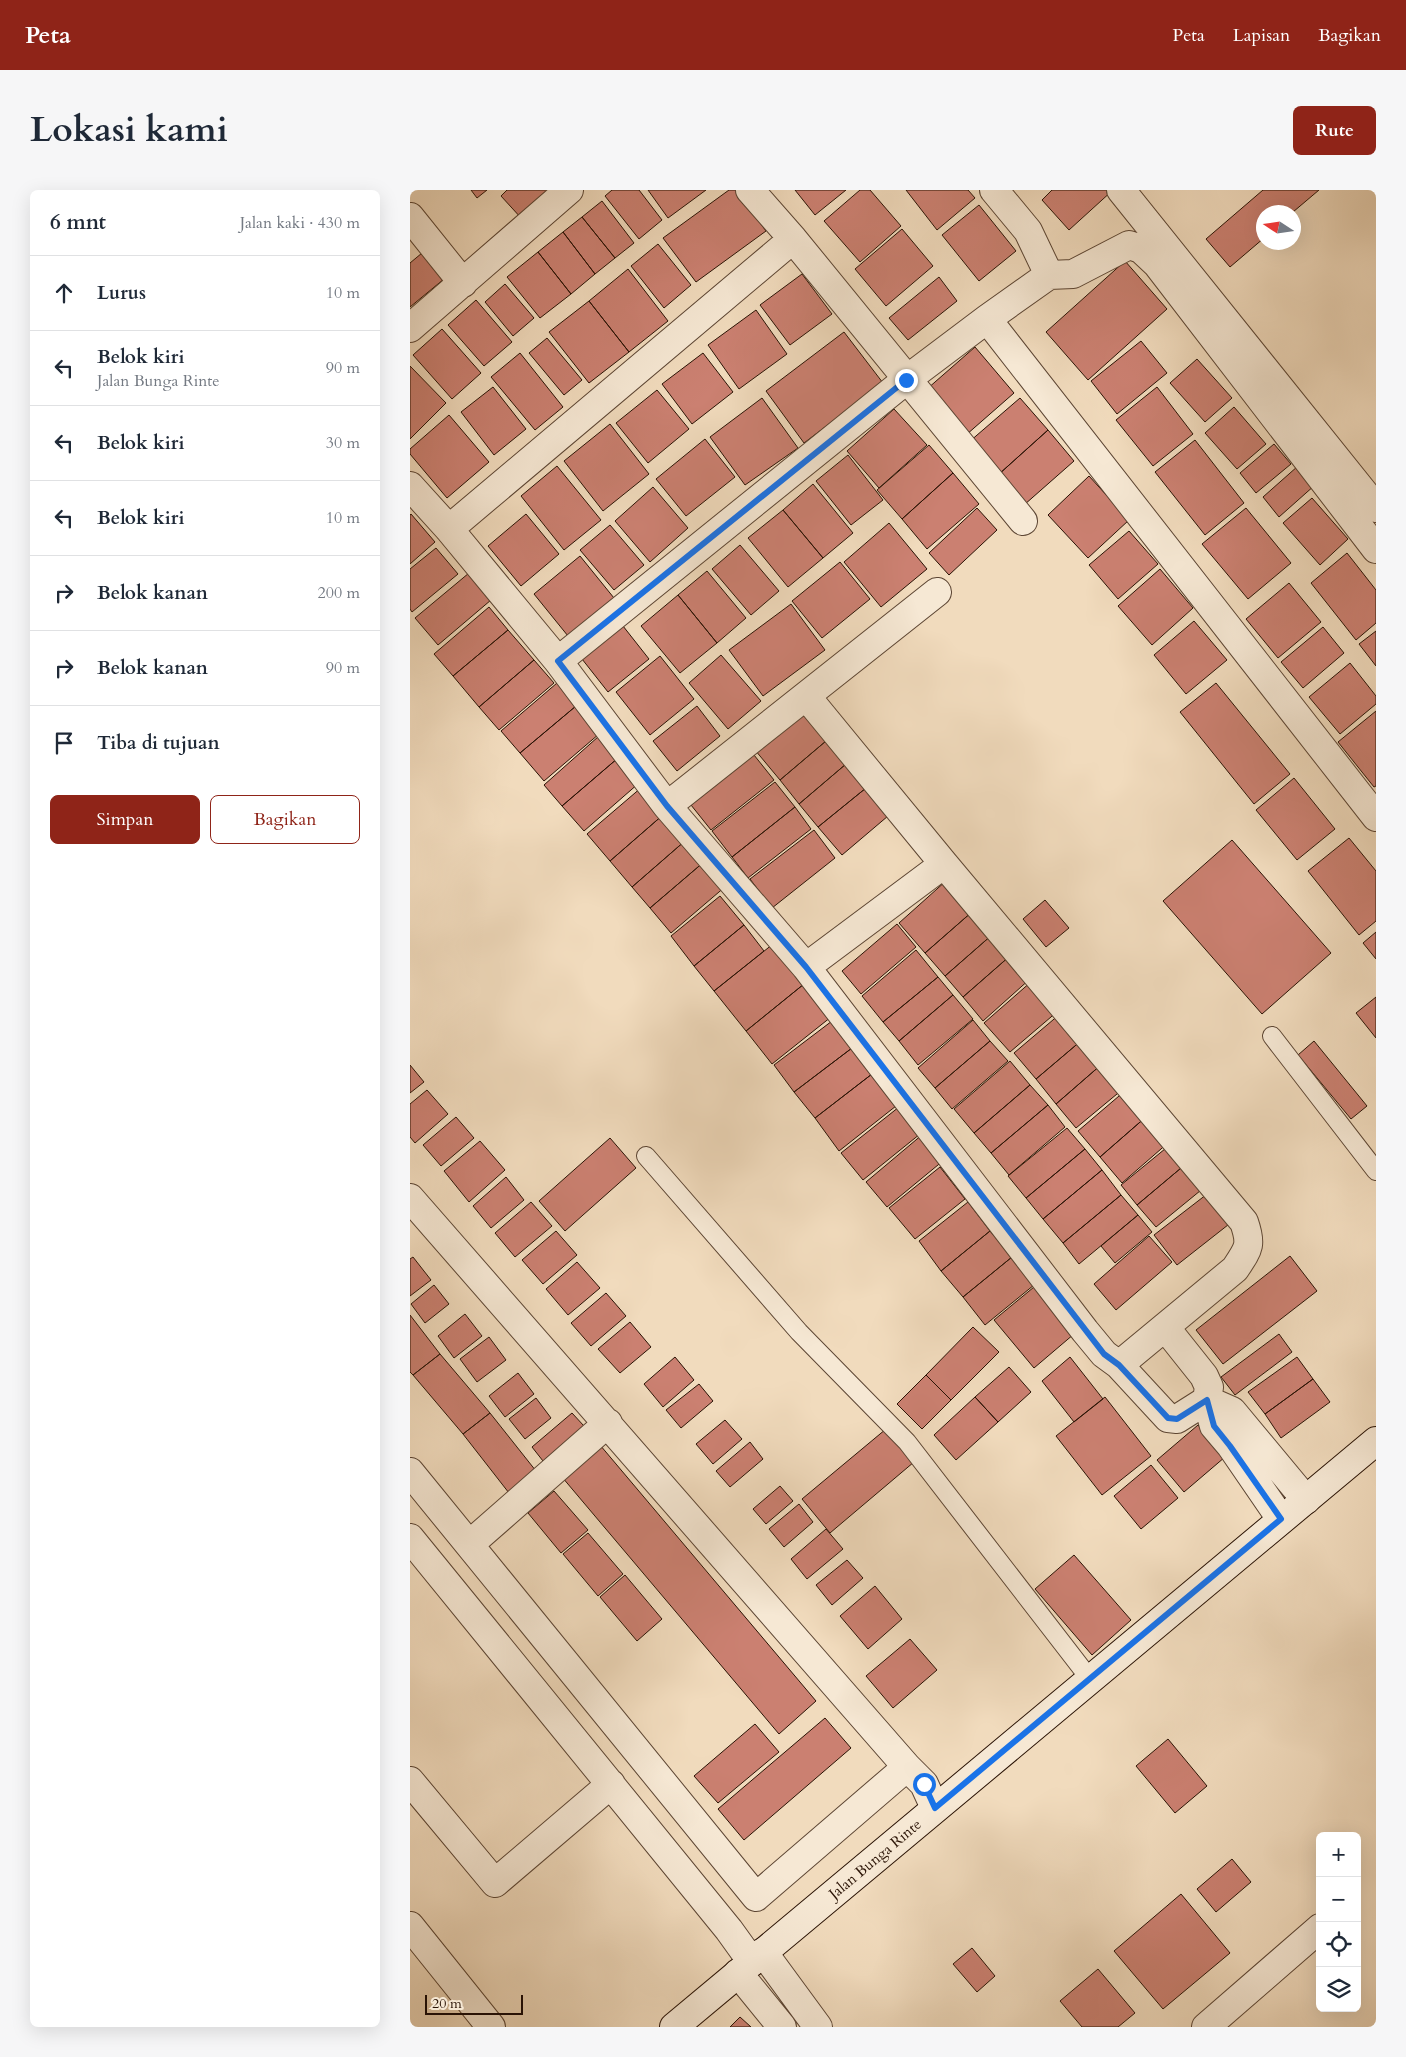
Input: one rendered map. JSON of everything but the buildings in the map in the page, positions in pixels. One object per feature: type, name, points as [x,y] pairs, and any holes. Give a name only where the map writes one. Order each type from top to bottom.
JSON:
[{"type":"street","points":[[410,328],[569,190]]},
{"type":"street","points":[[750,190],[793,239],[906,380],[1023,521]]},
{"type":"street","points":[[994,190],[1028,231],[1049,275]]},
{"type":"street","points":[[1121,190],[1376,508]]},
{"type":"street","points":[[410,217],[463,283]]},
{"type":"street","points":[[449,529],[793,239]]},
{"type":"street","points":[[558,661],[906,380],[987,319],[1049,275],[1073,274],[1129,245],[1141,249],[1157,264],[1376,549]]},
{"type":"street","points":[[987,319],[1376,817]]},
{"type":"street","points":[[410,486],[449,529],[558,661],[667,806],[806,967],[1104,1354],[1119,1365],[1168,1418],[1177,1419],[1207,1400]]},
{"type":"street","points":[[667,806],[938,592]]},
{"type":"street","points":[[806,696],[1244,1222],[1250,1238],[1246,1253],[1235,1268],[1119,1365]]},
{"type":"street","points":[[806,967],[944,864]]},
{"type":"street","points":[[410,1198],[907,1768],[924,1784],[935,1808]]},
{"type":"street","points":[[1165,1327],[1204,1376],[1210,1387],[1207,1400],[1214,1426],[1281,1519]]},
{"type":"street","points":[[1207,1400],[1232,1411],[1306,1500]]},
{"type":"street","points":[[470,1544],[608,1424]]},
{"type":"street","name":"Jalan Bunga Rinte","points":[[674,2027],[1376,1441]]},
{"type":"street","points":[[410,1472],[756,1897],[907,1768]]},
{"type":"street","points":[[410,1538],[729,1930],[751,1962],[782,2027]]},
{"type":"street","points":[[410,1781],[495,1883],[611,1784]]},
{"type":"street","points":[[410,1926],[491,2027]]},
{"type":"street","points":[[1206,2027],[1316,1931]]},
{"type":"street","points":[[751,1962],[818,2027]]},
{"type":"lane","points":[[1272,1036],[1376,1171]]},
{"type":"lane","points":[[646,1156],[800,1332],[907,1442],[1090,1679]]},
{"type":"route","points":[[906,380],[558,661],[667,806],[806,967],[1104,1354],[1119,1365],[1168,1418],[1177,1419],[1207,1400],[1214,1426],[1281,1519],[935,1808],[924,1784]]}]
